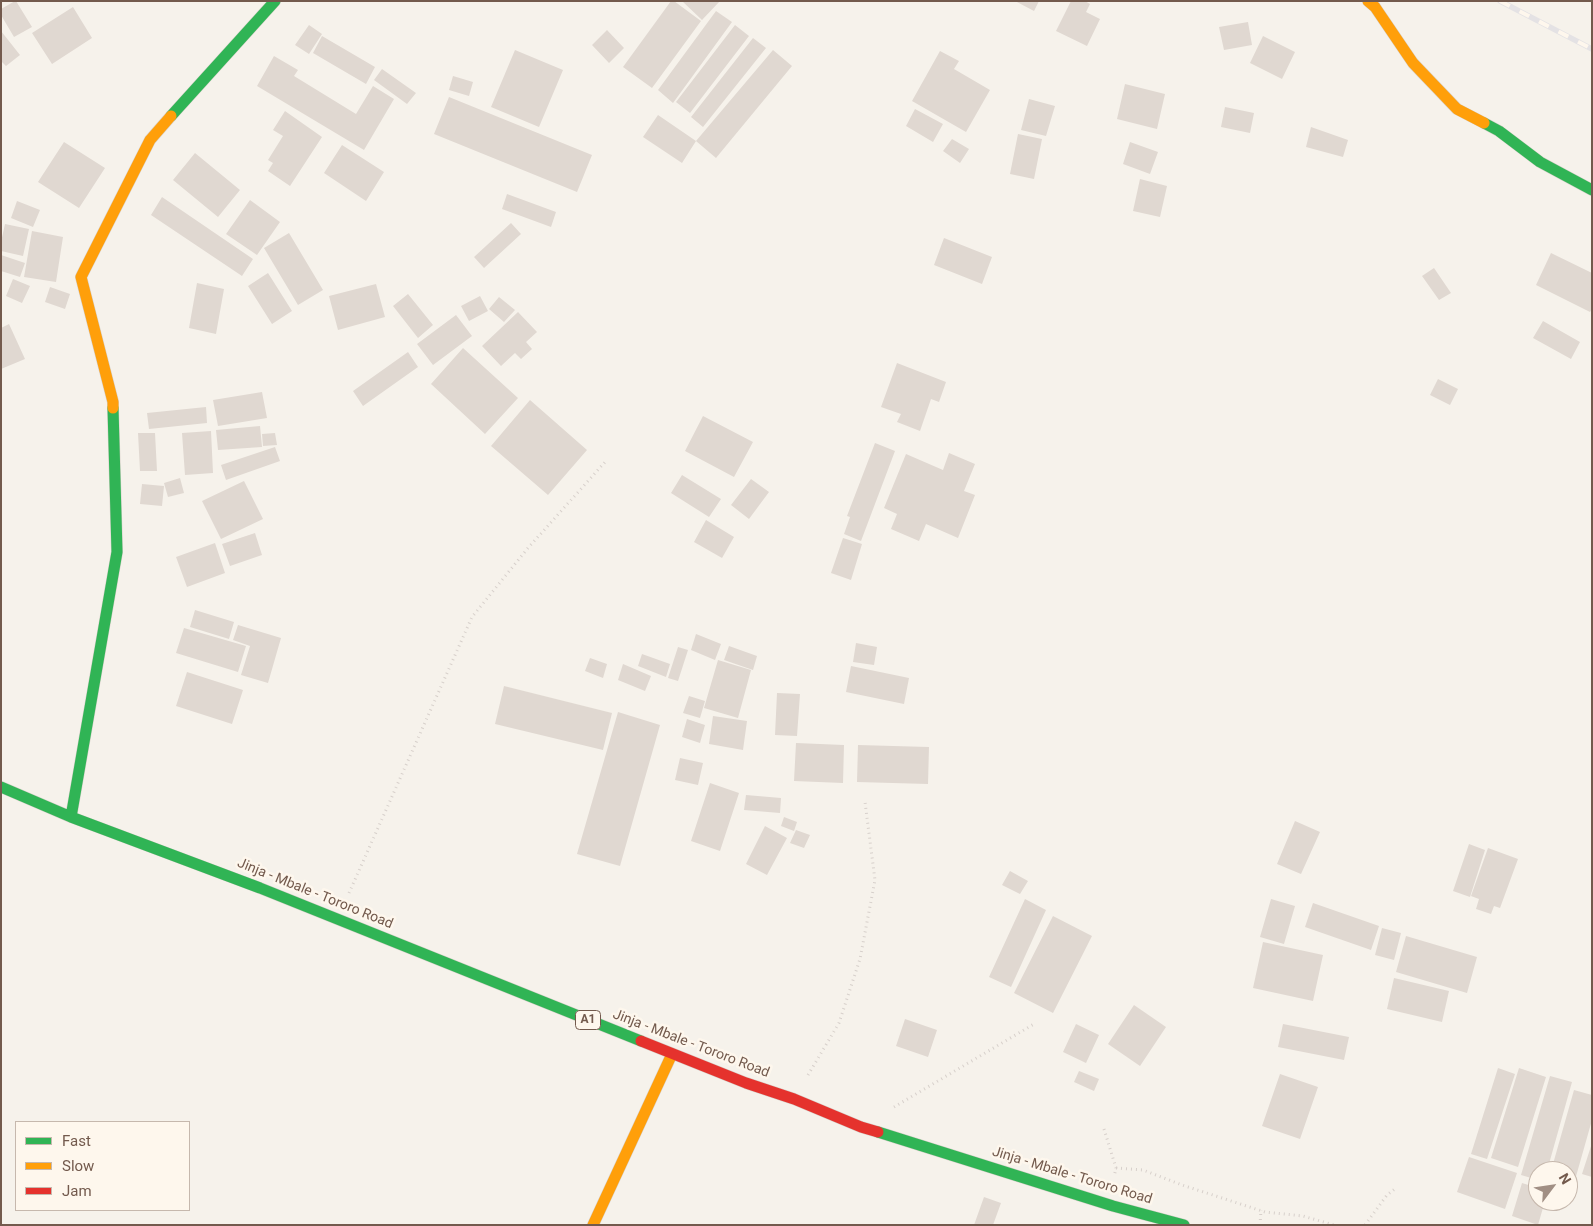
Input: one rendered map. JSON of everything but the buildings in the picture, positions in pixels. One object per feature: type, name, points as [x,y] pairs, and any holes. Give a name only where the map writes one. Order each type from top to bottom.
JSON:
[{"type":"street","points":[[71,817],[117,552],[113,402],[81,277],[150,140],[275,1]]},
{"type":"street","points":[[1368,1],[1413,63],[1457,109],[1499,131],[1540,162],[1592,190]]},
{"type":"street","name":"Jinja - Mbale - Tororo Road","points":[[1,787],[71,817],[260,888],[672,1054],[746,1083],[794,1099],[861,1127],[1107,1204],[1184,1225]]},
{"type":"street","points":[[593,1225],[672,1054]]},
{"type":"path","points":[[337,919],[472,617],[528,548],[606,461]]},
{"type":"path","points":[[794,1099],[839,1023],[860,959],[875,880],[865,802]]},
{"type":"path","points":[[894,1107],[1034,1024]]},
{"type":"path","points":[[1104,1129],[1116,1168],[1107,1204]]},
{"type":"path","points":[[1116,1168],[1143,1170],[1182,1185],[1261,1210],[1303,1216],[1334,1225]]},
{"type":"path","points":[[1365,1225],[1378,1210],[1387,1195],[1396,1188]]},
{"type":"path","points":[[1260,1225],[1261,1210]]},
{"type":"railway","points":[[1500,1],[1592,49]]},
{"type":"traffic: fast","points":[[171,116],[275,1]]},
{"type":"traffic: fast","points":[[1484,123],[1499,131],[1540,162],[1592,190]]},
{"type":"traffic: fast","points":[[71,817],[117,552],[113,408]]},
{"type":"traffic: fast","points":[[1,787],[71,817],[260,888],[641,1041]]},
{"type":"traffic: fast","points":[[878,1132],[1113,1206],[1184,1225]]},
{"type":"traffic: slow","points":[[1368,1],[1375,7],[1413,63],[1457,109],[1484,123]]},
{"type":"traffic: slow","points":[[113,408],[81,277],[150,140],[171,116]]},
{"type":"traffic: slow","points":[[593,1225],[672,1054]]},
{"type":"traffic: jam","points":[[641,1041],[746,1083],[794,1099],[861,1127],[878,1132]]}]
